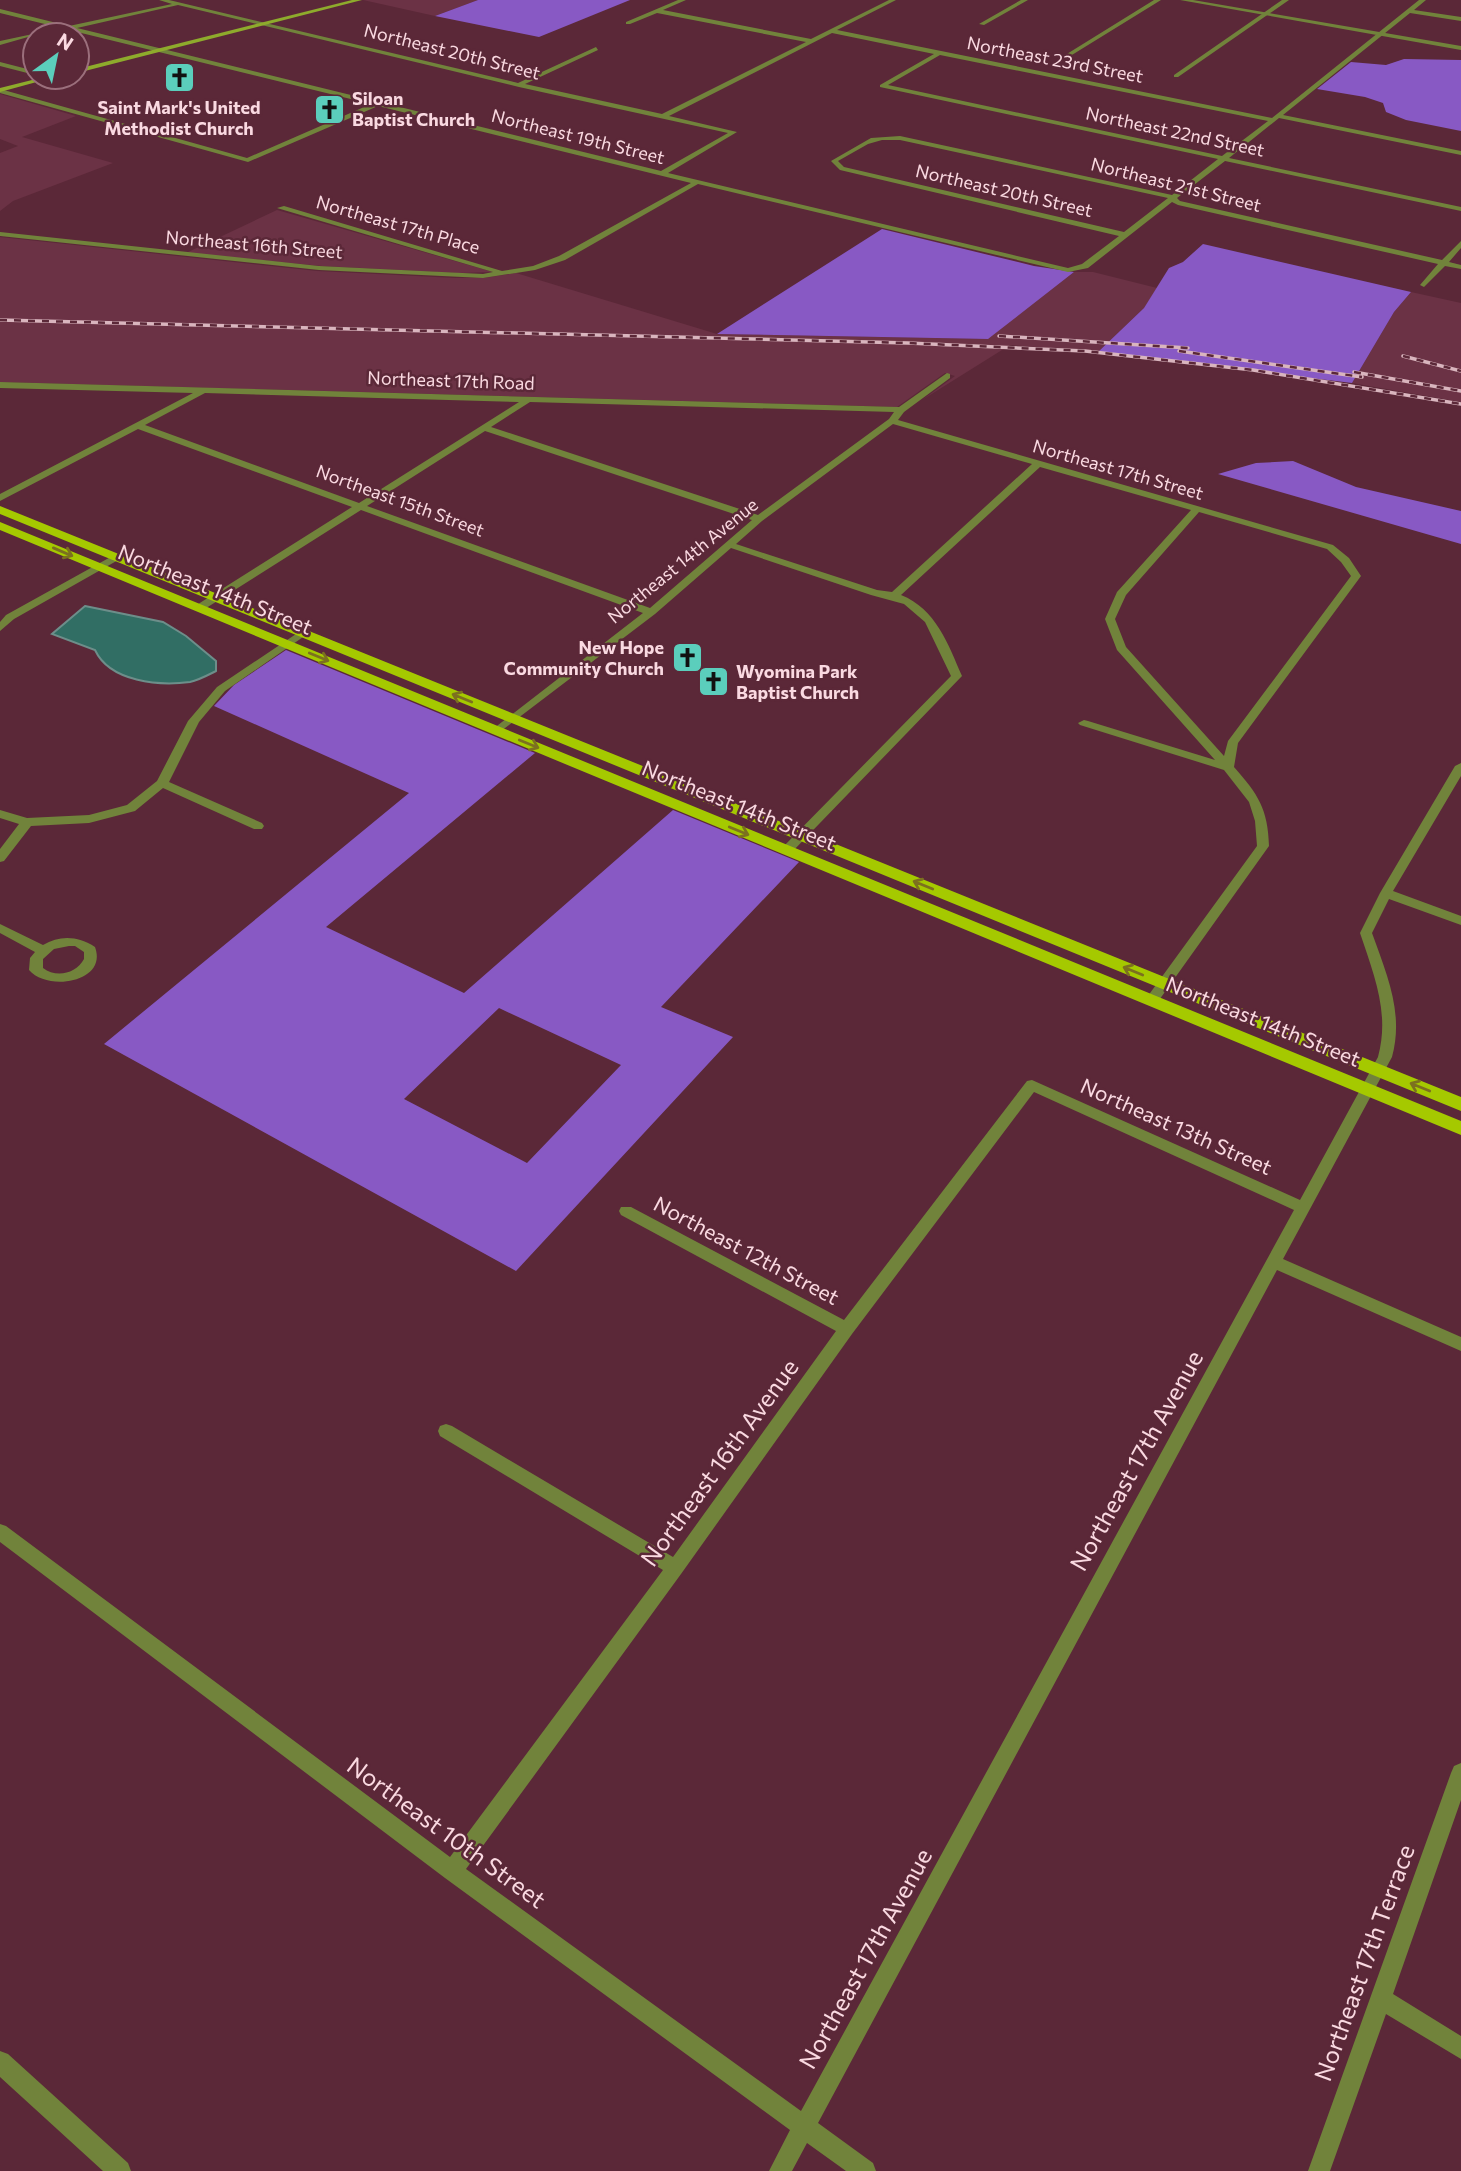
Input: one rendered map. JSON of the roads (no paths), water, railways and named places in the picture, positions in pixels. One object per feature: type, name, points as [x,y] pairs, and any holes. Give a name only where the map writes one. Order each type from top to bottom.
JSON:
[{"type":"main road","points":[[91,67],[359,0]]},
{"type":"main road","points":[[0,90],[21,85]]},
{"type":"main road","name":"Northeast 14th Street","points":[[0,510],[1461,1104]]},
{"type":"main road","name":"Northeast 14th Street","points":[[0,526],[1461,1128]]},
{"type":"street","name":"Northeast 20th Street","points":[[162,0],[519,85],[734,132],[662,174]]},
{"type":"street","points":[[91,22],[193,0]]},
{"type":"street","points":[[628,23],[683,0]]},
{"type":"street","points":[[662,117],[892,0]]},
{"type":"street","points":[[982,24],[1025,0]]},
{"type":"street","points":[[1065,57],[1158,0]]},
{"type":"street","points":[[1183,0],[1461,48]]},
{"type":"street","points":[[1176,76],[1286,0]]},
{"type":"street","points":[[1126,235],[1423,0]]},
{"type":"street","name":"Northeast 19th Street","points":[[0,11],[43,21]]},
{"type":"street","points":[[657,11],[811,41]]},
{"type":"street","points":[[1409,11],[1461,19]]},
{"type":"street","name":"Northeast 23rd Street","points":[[831,31],[1461,153]]},
{"type":"street","name":"Northeast 19th Street","points":[[91,33],[662,174],[1068,270],[1085,266],[1126,235]]},
{"type":"street","points":[[0,43],[21,38]]},
{"type":"street","points":[[519,85],[596,49]]},
{"type":"street","name":"Northeast 22nd Street","points":[[939,53],[882,86],[1461,209]]},
{"type":"street","points":[[0,64],[21,69]]},
{"type":"street","points":[[0,90],[248,160],[378,103]]},
{"type":"street","name":"Northeast 20th Street","points":[[884,136],[872,138],[834,161],[835,165],[842,169],[1126,235]]},
{"type":"street","name":"Northeast 21st Street","points":[[884,136],[1171,197],[1178,203],[1461,267]]},
{"type":"street","name":"Northeast 16th Street","points":[[0,234],[319,268],[458,276],[506,273],[535,268],[562,258],[697,182]]},
{"type":"street","name":"Northeast 17th Place","points":[[281,208],[506,273]]},
{"type":"street","points":[[1424,285],[1461,243]]},
{"type":"street","points":[[892,421],[901,410],[947,376]]},
{"type":"street","name":"Northeast 17th Road","points":[[0,385],[901,410]]},
{"type":"street","points":[[0,498],[204,390]]},
{"type":"street","points":[[199,608],[528,400]]},
{"type":"street","name":"Northeast 17th Street","points":[[892,421],[1329,547],[1345,560],[1356,576],[1232,743],[1228,767]]},
{"type":"street","name":"Northeast 14th Avenue","points":[[497,731],[651,612],[759,519],[892,421]]},
{"type":"street","name":"Northeast 15th Street","points":[[136,425],[651,612]]},
{"type":"street","points":[[485,428],[759,519]]},
{"type":"street","points":[[896,594],[1039,463]]},
{"type":"street","points":[[1152,1000],[1263,846],[1263,820],[1255,800],[1121,648],[1110,619],[1121,594],[1197,509]]},
{"type":"street","points":[[730,545],[876,593],[896,594],[915,603],[938,635],[957,676],[787,850]]},
{"type":"street","points":[[0,628],[10,617],[116,557]]},
{"type":"street","points":[[0,814],[27,822],[89,819],[131,808],[162,783],[194,721],[221,689],[302,633]]},
{"type":"street","points":[[1084,723],[1228,767]]},
{"type":"street","name":"Northeast 17th Avenue","points":[[780,2171],[1378,1070],[1390,1043],[1391,1023],[1389,1001],[1366,933],[1385,893],[1461,766]]},
{"type":"street","points":[[162,783],[258,826]]},
{"type":"street","points":[[0,858],[27,822]]},
{"type":"street","points":[[1385,893],[1461,921]]},
{"type":"street","points":[[0,928],[43,951]]},
{"type":"street","name":"Northeast 13th Street","points":[[1032,1085],[1302,1207]]},
{"type":"street","name":"Northeast 16th Avenue","points":[[452,1871],[675,1568],[846,1329],[1032,1085]]},
{"type":"street","name":"Northeast 12th Street","points":[[626,1211],[846,1329]]},
{"type":"street","points":[[1274,1262],[1461,1344]]},
{"type":"street","points":[[446,1431],[675,1568]]},
{"type":"street","name":"Northeast 10th Street","points":[[0,1532],[452,1871],[865,2171]]},
{"type":"street","name":"Northeast 17th Terrace","points":[[1319,2171],[1461,1773]]},
{"type":"street","points":[[1380,1998],[1461,2048]]},
{"type":"street","points":[[0,2062],[120,2171]]},
{"type":"railway","points":[[0,320],[908,343],[1085,351],[1253,370],[1461,404]]},
{"type":"railway","points":[[999,336],[1188,348]]},
{"type":"railway","points":[[1179,351],[1362,377]]},
{"type":"railway","points":[[1403,356],[1461,371]]},
{"type":"railway","points":[[1354,372],[1461,391]]},
{"type":"place","name":"Saint Mark's United Methodist Church","points":[[179,78]]},
{"type":"place","name":"Siloan Baptist Church","points":[[329,109]]},
{"type":"place","name":"New Hope Community Church","points":[[687,658]]},
{"type":"place","name":"Wyomina Park Baptist Church","points":[[713,682]]}]
